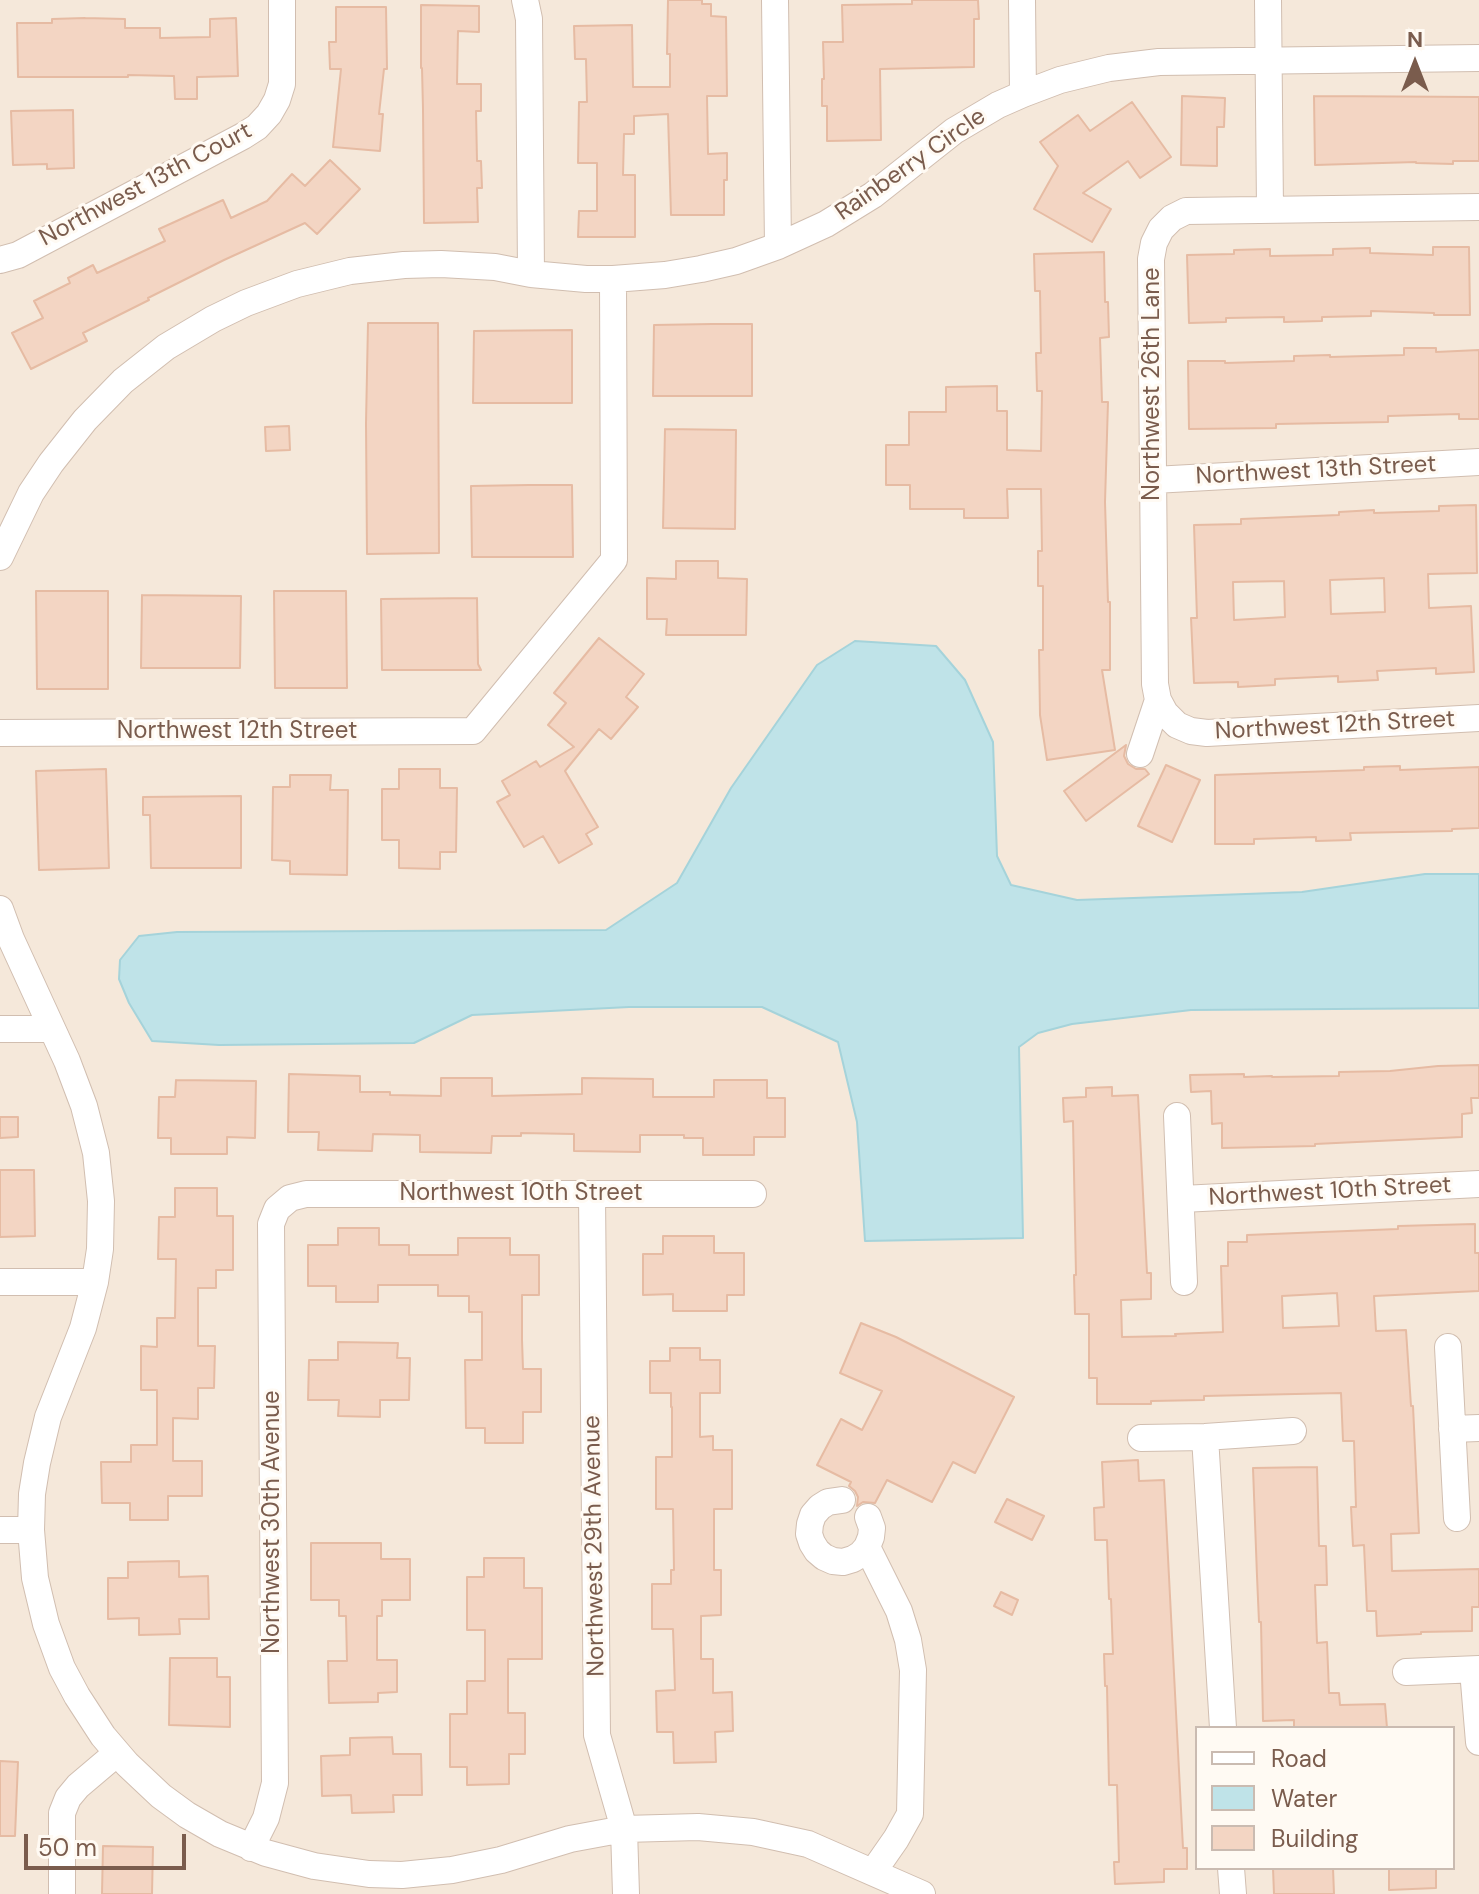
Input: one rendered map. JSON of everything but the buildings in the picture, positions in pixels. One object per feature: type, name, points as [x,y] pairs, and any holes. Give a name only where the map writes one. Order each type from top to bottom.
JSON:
[{"type":"street","name":"Northwest 13th Court","points":[[0,260],[18,255],[257,127],[269,114],[282,84],[282,0]]},
{"type":"street","points":[[775,0],[778,246]]},
{"type":"street","points":[[1022,0],[1023,94]]},
{"type":"street","points":[[1268,0],[1270,209],[1479,207]]},
{"type":"street","points":[[526,1],[529,19],[531,274]]},
{"type":"street","name":"Rainberry Circle","points":[[0,557],[10,515],[31,493],[85,420],[123,381],[166,347],[213,319],[297,284],[337,274],[404,265],[495,267],[586,279],[665,275],[701,269],[778,246],[826,224],[873,195],[954,131],[998,105],[1060,80],[1109,68],[1159,62],[1479,58]]},
{"type":"street","name":"Northwest 26th Lane","points":[[1140,754],[1158,700],[1155,684],[1151,259],[1154,243],[1161,229],[1172,218],[1186,211],[1270,209]]},
{"type":"street","name":"Northwest 12th Street","points":[[0,733],[473,731],[614,560],[613,279]]},
{"type":"street","name":"Northwest 13th Street","points":[[1154,480],[1479,462]]},
{"type":"street","name":"Northwest 12th Street","points":[[1158,700],[1177,725],[1207,733],[1479,718]]},
{"type":"street","points":[[0,909],[67,1061],[84,1106],[96,1153],[101,1201],[100,1249],[95,1282],[83,1328],[48,1417],[32,1494],[31,1530],[35,1578],[46,1624],[62,1668],[77,1696],[117,1753],[161,1796],[220,1834],[251,1848],[314,1866],[346,1883],[452,1870],[501,1860],[570,1839],[624,1829],[698,1827],[753,1832],[808,1844],[913,1892]]},
{"type":"street","points":[[0,1029],[51,1029]]},
{"type":"street","name":"Northwest 10th Street","points":[[1177,1116],[1184,1282]]},
{"type":"street","name":"Northwest 10th Street","points":[[1182,1199],[1479,1184]]},
{"type":"street","name":"Northwest 10th Street","points":[[290,1198],[306,1194],[753,1194]]},
{"type":"street","name":"Northwest 29th Avenue","points":[[592,1195],[597,1735],[624,1829],[626,1894]]},
{"type":"street","name":"Northwest 30th Avenue","points":[[251,1848],[266,1818],[275,1783],[271,1224],[277,1209],[290,1198]]},
{"type":"street","points":[[0,1282],[95,1282]]},
{"type":"street","points":[[1448,1347],[1457,1518]]},
{"type":"street","points":[[1452,1429],[1479,1428]]},
{"type":"street","points":[[1141,1438],[1293,1431]]},
{"type":"street","points":[[1205,1437],[1223,1726]]},
{"type":"street","points":[[842,1500],[828,1502],[813,1515],[809,1534],[817,1551],[824,1557],[843,1562],[853,1559],[867,1547],[872,1528],[868,1517]]},
{"type":"street","points":[[0,1530],[31,1530]]},
{"type":"street","points":[[867,1547],[899,1611],[913,1670],[910,1814],[873,1872]]},
{"type":"street","points":[[1406,1672],[1476,1669],[1479,1742]]},
{"type":"street","points":[[62,1894],[62,1813],[68,1798],[78,1786],[117,1753]]},
{"type":"street","points":[[1231,1870],[1233,1894]]},
{"type":"shaded area","points":[[0,0],[1479,0],[1479,1894],[0,1894]]},
{"type":"water","points":[[855,641],[936,646],[965,680],[993,742],[997,856],[1011,885],[1077,900],[1302,892],[1425,874],[1479,874],[1479,1008],[1191,1010],[1072,1024],[1038,1033],[1019,1047],[1023,1238],[865,1241],[857,1122],[838,1042],[762,1007],[629,1007],[472,1015],[414,1043],[219,1045],[152,1041],[129,1003],[119,979],[120,960],[139,936],[177,932],[606,930],[677,883],[731,788],[817,665]]}]
